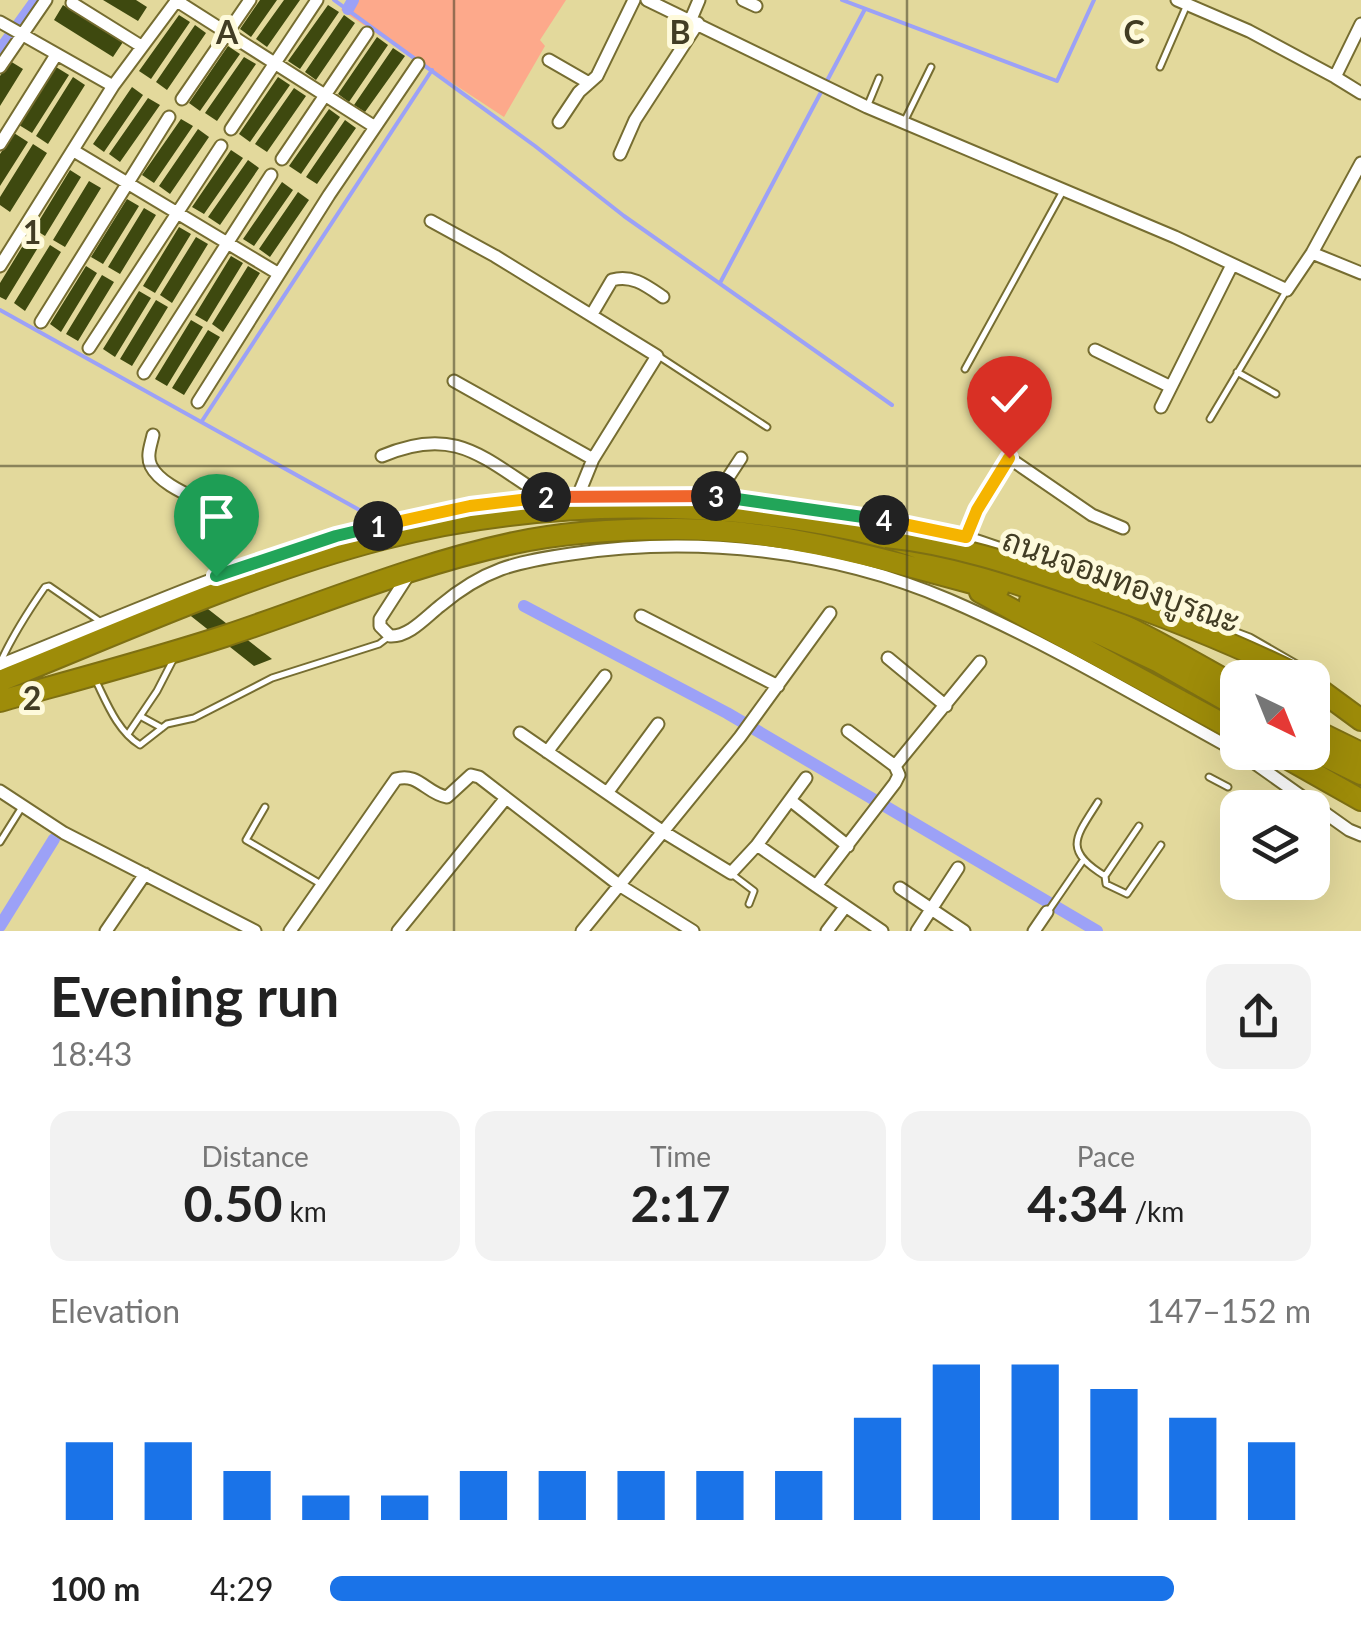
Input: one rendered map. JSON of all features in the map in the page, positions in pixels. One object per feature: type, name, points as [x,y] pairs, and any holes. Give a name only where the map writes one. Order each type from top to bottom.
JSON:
[{"type":"highway","points":[[0,679],[265,576],[382,539],[476,520],[572,512],[699,510],[767,516],[927,541],[1031,570],[1179,621],[1263,660]]},
{"type":"highway","points":[[0,701],[176,650],[411,571],[576,532],[675,528],[769,537],[841,550],[1018,596],[1158,662],[1220,698]]},
{"type":"highway","points":[[886,537],[1090,610],[1220,676]]},
{"type":"highway","points":[[956,579],[1220,722]]},
{"type":"highway","points":[[1330,699],[1361,722]]},
{"type":"highway","points":[[1330,737],[1361,753]]},
{"type":"highway","points":[[1308,770],[1361,800]]},
{"type":"street","points":[[0,67],[46,0]]},
{"type":"street","points":[[0,266],[113,86],[177,0],[375,127]]},
{"type":"street","points":[[182,100],[250,0]]},
{"type":"street","points":[[231,129],[317,0]]},
{"type":"street","points":[[559,122],[567,107],[597,76],[634,0]]},
{"type":"street","points":[[647,0],[904,124],[1175,237],[1287,290],[1361,164]]},
{"type":"street","points":[[620,154],[635,120],[694,21],[699,0]]},
{"type":"street","points":[[743,0],[756,6]]},
{"type":"street","points":[[1182,2],[1249,31],[1361,93]]},
{"type":"street","points":[[72,3],[141,46]]},
{"type":"street","points":[[0,22],[113,86]]},
{"type":"street","points":[[1335,76],[1361,24]]},
{"type":"street","points":[[282,160],[368,32]]},
{"type":"street","points":[[0,144],[56,54]]},
{"type":"street","points":[[549,60],[589,83]]},
{"type":"street","points":[[198,402],[418,64]]},
{"type":"street","points":[[41,322],[169,118]]},
{"type":"street","points":[[89,348],[221,146]]},
{"type":"street","points":[[74,152],[279,274]]},
{"type":"street","points":[[144,373],[271,175]]},
{"type":"street","points":[[431,221],[658,356],[593,459],[578,496]]},
{"type":"street","points":[[1312,253],[1361,274]]},
{"type":"street","points":[[1160,407],[1232,265]]},
{"type":"street","points":[[592,314],[612,280],[620,278],[639,281],[664,298]]},
{"type":"street","points":[[1096,350],[1171,388]]},
{"type":"street","points":[[454,381],[593,459]]},
{"type":"street","points":[[154,435],[148,453],[153,470],[238,524],[216,576]]},
{"type":"street","points":[[382,456],[404,446],[447,442],[464,447],[546,497]]},
{"type":"street","points":[[716,496],[740,458]]},
{"type":"street","points":[[966,537],[977,510],[1009,458],[1092,515],[1123,528]]},
{"type":"street","name":"ถนนจอมทองบูรณะ","points":[[0,664],[216,576],[336,536],[426,514],[501,500],[546,497],[716,496],[840,512],[966,537],[1015,553],[1249,640],[1291,662],[1361,711]]},
{"type":"street","name":"ถนนจอมทองบูรณะ","points":[[0,679],[234,585],[391,533],[468,518],[574,506],[746,509],[885,530],[1050,581],[1202,637],[1252,660]]},
{"type":"street","points":[[411,571],[380,619],[380,626],[390,636],[410,630],[465,584],[518,561],[612,548],[700,546],[785,554],[865,572],[948,600],[1220,742]]},
{"type":"street","points":[[582,931],[740,737],[830,613]]},
{"type":"street","points":[[641,616],[778,686]]},
{"type":"street","points":[[888,658],[946,706]]},
{"type":"street","points":[[895,766],[980,662]]},
{"type":"street","points":[[547,752],[604,676]]},
{"type":"street","points":[[607,794],[658,724]]},
{"type":"street","points":[[816,886],[900,775],[895,766],[848,732]]},
{"type":"street","points":[[520,734],[731,873],[757,846],[806,778]]},
{"type":"street","points":[[1263,770],[1348,830],[1361,834]]},
{"type":"street","points":[[290,931],[396,778],[414,778],[447,797],[472,776],[479,777],[674,926],[693,931]]},
{"type":"street","points":[[0,791],[64,833],[255,931]]},
{"type":"street","points":[[398,931],[506,798]]},
{"type":"street","points":[[790,800],[848,846]]},
{"type":"street","points":[[757,846],[882,931]]},
{"type":"street","points":[[916,931],[958,868]]},
{"type":"street","points":[[106,931],[145,874]]},
{"type":"street","points":[[900,888],[964,931]]},
{"type":"street","points":[[827,930],[845,907]]},
{"type":"street","points":[[1039,929],[1047,912]]},
{"type":"lane","points":[[1160,67],[1182,2]]},
{"type":"lane","points":[[904,124],[931,66]]},
{"type":"lane","points":[[867,107],[879,78]]},
{"type":"lane","points":[[965,370],[1063,191]]},
{"type":"lane","points":[[1210,418],[1287,290]]},
{"type":"lane","points":[[658,356],[766,427]]},
{"type":"lane","points":[[1236,372],[1276,394]]},
{"type":"lane","points":[[0,664],[12,636],[47,586],[104,624]]},
{"type":"lane","points":[[92,675],[114,718],[140,745],[162,728],[194,718],[272,678],[380,644],[390,636]]},
{"type":"lane","points":[[128,734],[157,692],[176,650]]},
{"type":"lane","points":[[140,716],[162,728]]},
{"type":"lane","points":[[1209,777],[1228,787]]},
{"type":"lane","points":[[1098,802],[1078,834],[1077,848],[1082,862],[1105,876]]},
{"type":"lane","points":[[0,842],[22,806]]},
{"type":"lane","points":[[265,806],[246,840],[322,885]]},
{"type":"lane","points":[[1140,826],[1105,876],[1106,884],[1127,894],[1161,846]]},
{"type":"lane","points":[[1047,912],[1082,862]]},
{"type":"lane","points":[[731,873],[754,891],[749,904]]},
{"type":"shaded area","points":[[347,0],[566,0],[540,40],[545,46],[504,117],[341,10]]},
{"type":"building","points":[[103,0],[136,0],[147,7],[138,21]]},
{"type":"building","points":[[260,0],[277,0],[251,37],[240,29]]},
{"type":"building","points":[[284,0],[300,0],[267,47],[256,39]]},
{"type":"building","points":[[63,5],[123,42],[113,57],[54,20]]},
{"type":"building","points":[[328,5],[339,12],[300,69],[288,61]]},
{"type":"building","points":[[179,15],[190,22],[151,79],[139,71]]},
{"type":"building","points":[[344,15],[355,23],[316,80],[305,72]]},
{"type":"building","points":[[195,25],[206,33],[167,90],[156,82]]},
{"type":"building","points":[[377,37],[388,45],[349,102],[338,94]]},
{"type":"building","points":[[228,46],[240,54],[200,111],[189,103]]},
{"type":"building","points":[[393,48],[405,56],[365,112],[354,105]]},
{"type":"building","points":[[244,57],[256,64],[217,121],[205,113]]},
{"type":"building","points":[[10,61],[23,69],[0,106],[0,76]]},
{"type":"building","points":[[56,67],[69,75],[32,133],[19,125]]},
{"type":"building","points":[[73,77],[85,85],[48,144],[36,136]]},
{"type":"building","points":[[278,77],[290,85],[250,142],[239,134]]},
{"type":"building","points":[[132,87],[143,95],[104,152],[93,144]]},
{"type":"building","points":[[294,88],[306,96],[267,152],[255,144]]},
{"type":"building","points":[[148,98],[160,105],[120,162],[109,154]]},
{"type":"building","points":[[329,109],[340,117],[301,174],[289,166]]},
{"type":"building","points":[[181,119],[193,126],[154,183],[142,175]]},
{"type":"building","points":[[345,120],[356,128],[317,184],[306,177]]},
{"type":"building","points":[[198,129],[209,137],[170,194],[159,186]]},
{"type":"building","points":[[14,133],[28,142],[0,186],[0,154]]},
{"type":"building","points":[[33,144],[47,153],[10,212],[0,205],[0,197]]},
{"type":"building","points":[[231,150],[243,158],[204,214],[192,207]]},
{"type":"building","points":[[248,160],[259,168],[220,225],[208,217]]},
{"type":"building","points":[[70,170],[81,177],[45,236],[34,229]]},
{"type":"building","points":[[89,181],[101,188],[65,247],[53,240]]},
{"type":"building","points":[[282,182],[293,190],[254,246],[243,239]]},
{"type":"building","points":[[298,192],[309,200],[270,257],[259,249]]},
{"type":"building","points":[[127,199],[139,206],[103,264],[91,257]]},
{"type":"building","points":[[144,208],[156,215],[120,274],[108,267]]},
{"type":"building","points":[[179,227],[191,234],[155,293],[143,286]]},
{"type":"building","points":[[30,234],[42,241],[6,300],[0,297],[0,283]]},
{"type":"building","points":[[196,237],[208,244],[172,303],[160,295]]},
{"type":"building","points":[[50,245],[61,252],[25,311],[14,303]]},
{"type":"building","points":[[231,256],[243,263],[207,322],[195,315]]},
{"type":"building","points":[[86,266],[97,273],[61,332],[50,324]]},
{"type":"building","points":[[248,266],[260,273],[223,332],[212,324]]},
{"type":"building","points":[[102,275],[114,282],[78,341],[66,334]]},
{"type":"building","points":[[139,291],[151,298],[115,357],[103,349]]},
{"type":"building","points":[[156,300],[168,307],[132,366],[120,359]]},
{"type":"building","points":[[191,320],[203,327],[167,386],[155,379]]},
{"type":"building","points":[[208,330],[220,337],[184,395],[172,388]]},
{"type":"building","points":[[199,602],[272,659],[254,666],[182,609]]},
{"type":"waterway","points":[[0,50],[36,0]]},
{"type":"waterway","points":[[334,0],[624,216],[892,405]]},
{"type":"waterway","points":[[348,9],[353,0]]},
{"type":"waterway","points":[[842,0],[1057,81],[1094,0]]},
{"type":"waterway","points":[[720,283],[865,9]]},
{"type":"waterway","points":[[202,421],[432,70]]},
{"type":"waterway","points":[[0,310],[372,517]]},
{"type":"waterway","points":[[524,606],[727,713],[1097,931]]},
{"type":"waterway","points":[[0,926],[54,839]]},
{"type":"route","points":[[216,576],[336,536],[426,514],[501,500],[546,497],[716,496],[805,506],[966,537],[977,510],[1009,458]]}]
